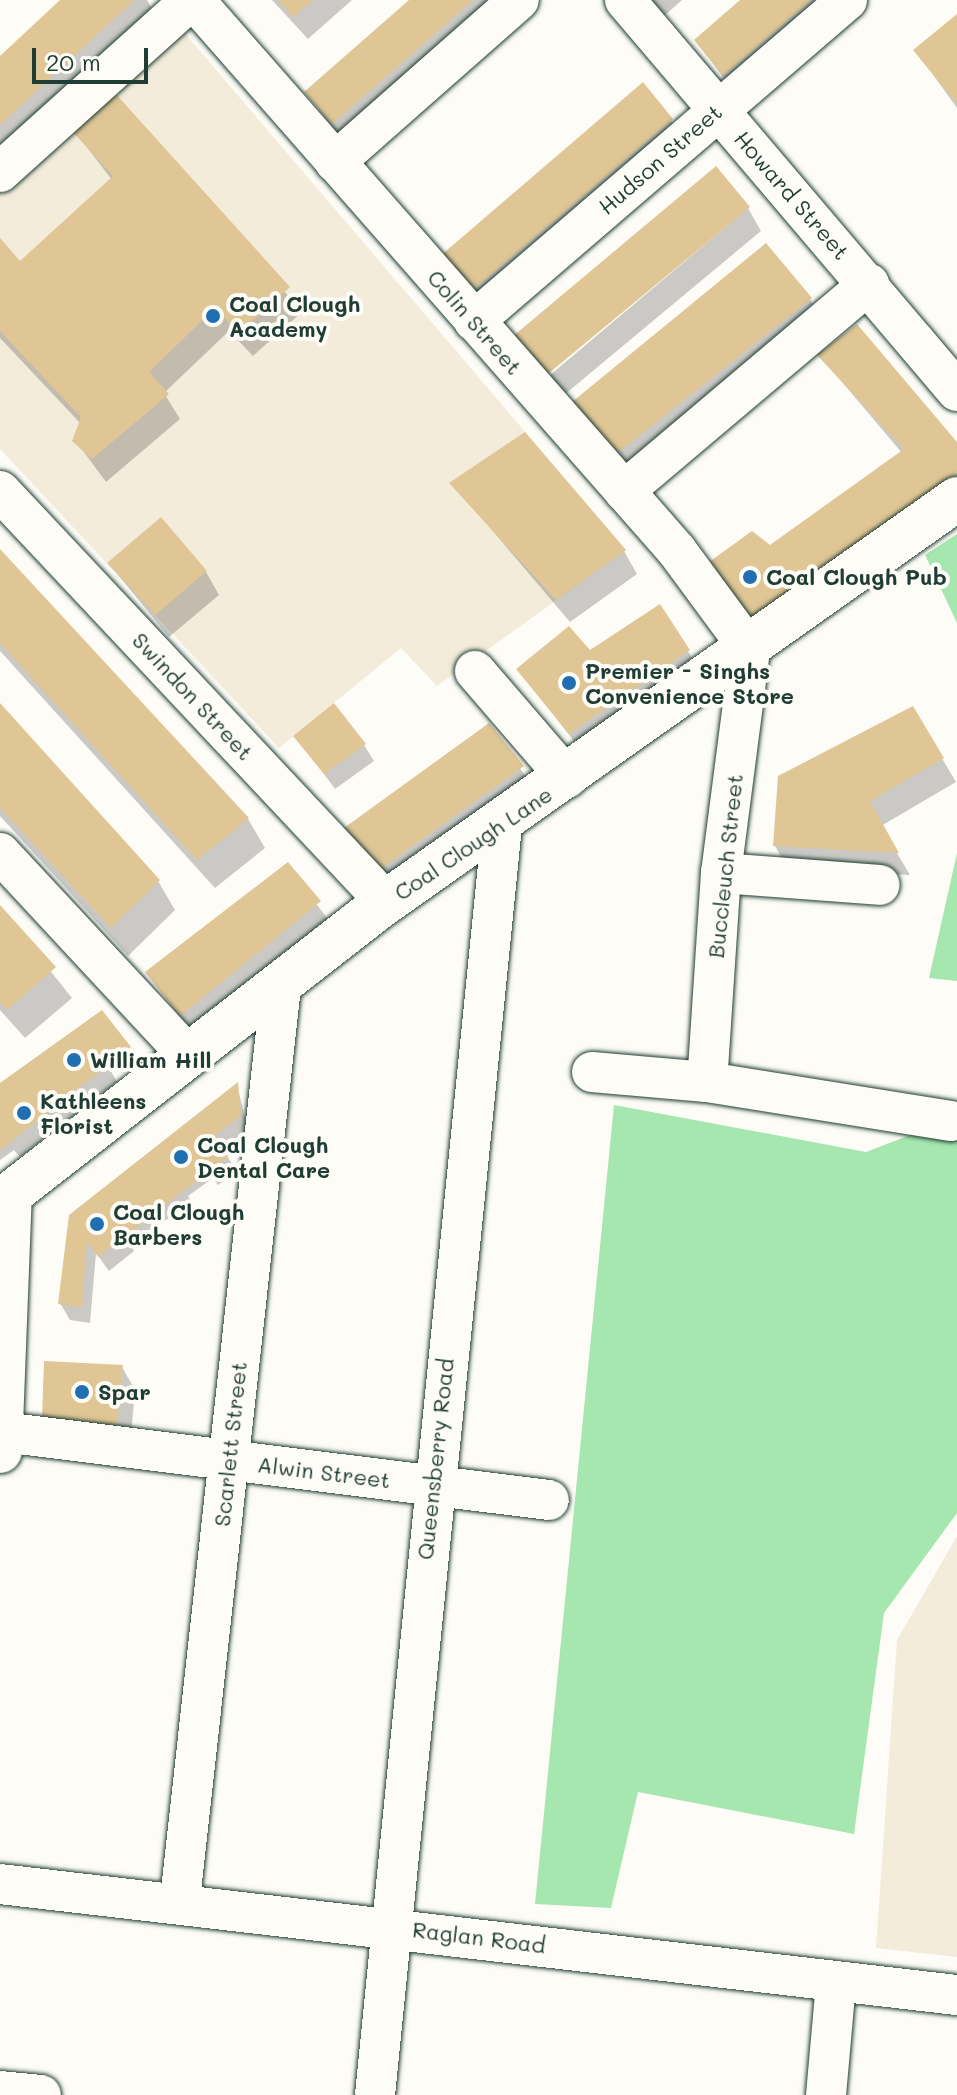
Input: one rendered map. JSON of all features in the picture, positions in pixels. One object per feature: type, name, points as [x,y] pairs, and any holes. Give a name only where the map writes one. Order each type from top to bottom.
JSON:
[{"type":"main road","name":"Coal Clough Lane","points":[[3,1193],[186,1053],[281,987],[386,902],[750,650],[957,499]]},
{"type":"main road","points":[[2,1442],[3,1193]]},
{"type":"street","name":"Colin Street","points":[[192,0],[624,491],[750,650]]},
{"type":"street","points":[[0,172],[192,0]]},
{"type":"street","points":[[335,162],[519,0]]},
{"type":"street","name":"Howard Street","points":[[625,0],[957,391]]},
{"type":"street","name":"Hudson Street","points":[[474,321],[847,0]]},
{"type":"street","points":[[624,491],[869,284]]},
{"type":"street","name":"Swindon Street","points":[[0,491],[386,902]]},
{"type":"street","name":"Buccleuch Street","points":[[707,1082],[721,873],[750,650]]},
{"type":"street","points":[[475,671],[567,778]]},
{"type":"street","name":"Queensberry Road","points":[[375,2095],[431,1486],[502,824]]},
{"type":"street","points":[[0,853],[186,1053]]},
{"type":"street","points":[[721,873],[880,885]]},
{"type":"street","name":"Scarlett Street","points":[[180,1900],[281,987]]},
{"type":"street","points":[[592,1072],[707,1082],[951,1121]]},
{"type":"street","name":"Alwin Street","points":[[2,1442],[229,1460],[549,1500]]},
{"type":"street","name":"Raglan Road","points":[[0,1884],[180,1900],[836,1984],[957,1995]]},
{"type":"street","points":[[826,2095],[836,1984]]},
{"type":"street","points":[[0,2091],[41,2095]]},
{"type":"shaded area","name":"Coal Clough Academy","points":[[183,31],[626,550],[437,686],[401,648],[279,748],[0,449],[0,192]]},
{"type":"shaded area","points":[[957,1536],[957,1957],[876,1948],[897,1640]]},
{"type":"green space","points":[[957,534],[957,623],[925,555]]},
{"type":"green space","points":[[957,853],[957,981],[929,978]]},
{"type":"green space","points":[[614,1105],[866,1152],[957,1117],[957,1513],[884,1613],[854,1834],[638,1792],[611,1908],[535,1904]]},
{"type":"building","points":[[60,0],[134,0],[0,125],[0,56]]},
{"type":"building","points":[[278,0],[313,0],[293,17]]},
{"type":"building","points":[[409,0],[473,0],[332,124],[304,92]]},
{"type":"building","points":[[740,0],[811,0],[723,76],[694,40]]},
{"type":"building","points":[[957,14],[957,104],[913,50]]},
{"type":"building","points":[[643,82],[673,119],[471,292],[439,257]]},
{"type":"building","points":[[114,92],[290,287],[239,333],[215,308],[149,372],[169,394],[92,459],[72,441],[81,417],[0,331],[0,238],[20,261],[113,176],[71,130]]},
{"type":"building","points":[[716,166],[750,207],[543,378],[512,337]]},
{"type":"building","points":[[766,243],[812,298],[615,455],[572,402]]},
{"type":"building","points":[[857,324],[957,442],[957,473],[744,629],[705,565],[752,531],[770,545],[904,449],[817,355]]},
{"type":"building","points":[[525,432],[626,550],[556,600],[449,483]]},
{"type":"building","points":[[161,517],[207,571],[155,615],[107,563]]},
{"type":"building","points":[[0,549],[249,818],[197,860],[0,643]]},
{"type":"building","points":[[660,604],[690,650],[569,734],[516,669],[569,626],[590,650]]},
{"type":"building","points":[[0,703],[160,880],[111,928],[0,808]]},
{"type":"building","points":[[334,703],[366,744],[324,774],[293,736]]},
{"type":"building","points":[[913,706],[944,758],[870,801],[899,853],[773,846],[778,776]]},
{"type":"building","points":[[489,723],[524,766],[379,870],[344,828]]},
{"type":"building","points":[[288,862],[321,901],[180,1016],[145,972]]},
{"type":"building","points":[[0,905],[56,967],[7,1010],[0,1002]]},
{"type":"building","points":[[102,1010],[131,1047],[0,1150],[0,1083]]},
{"type":"building","points":[[238,1082],[241,1116],[215,1135],[230,1155],[98,1257],[87,1241],[82,1308],[58,1304],[69,1215]]},
{"type":"building","name":"Spar","points":[[44,1361],[123,1365],[117,1425],[42,1419]]},
{"type":"place","name":"Coal Clough Academy","points":[[213,316]]},
{"type":"place","name":"Coal Clough Pub","points":[[750,577]]},
{"type":"place","name":"Premier - Singhs Convenience Store","points":[[569,683]]},
{"type":"place","name":"William Hill","points":[[74,1060]]},
{"type":"place","name":"Kathleens Florist","points":[[24,1113]]},
{"type":"place","name":"Coal Clough Dental Care","points":[[181,1157]]},
{"type":"place","name":"Coal Clough Barbers","points":[[97,1224]]},
{"type":"place","name":"Spar","points":[[82,1392]]}]
